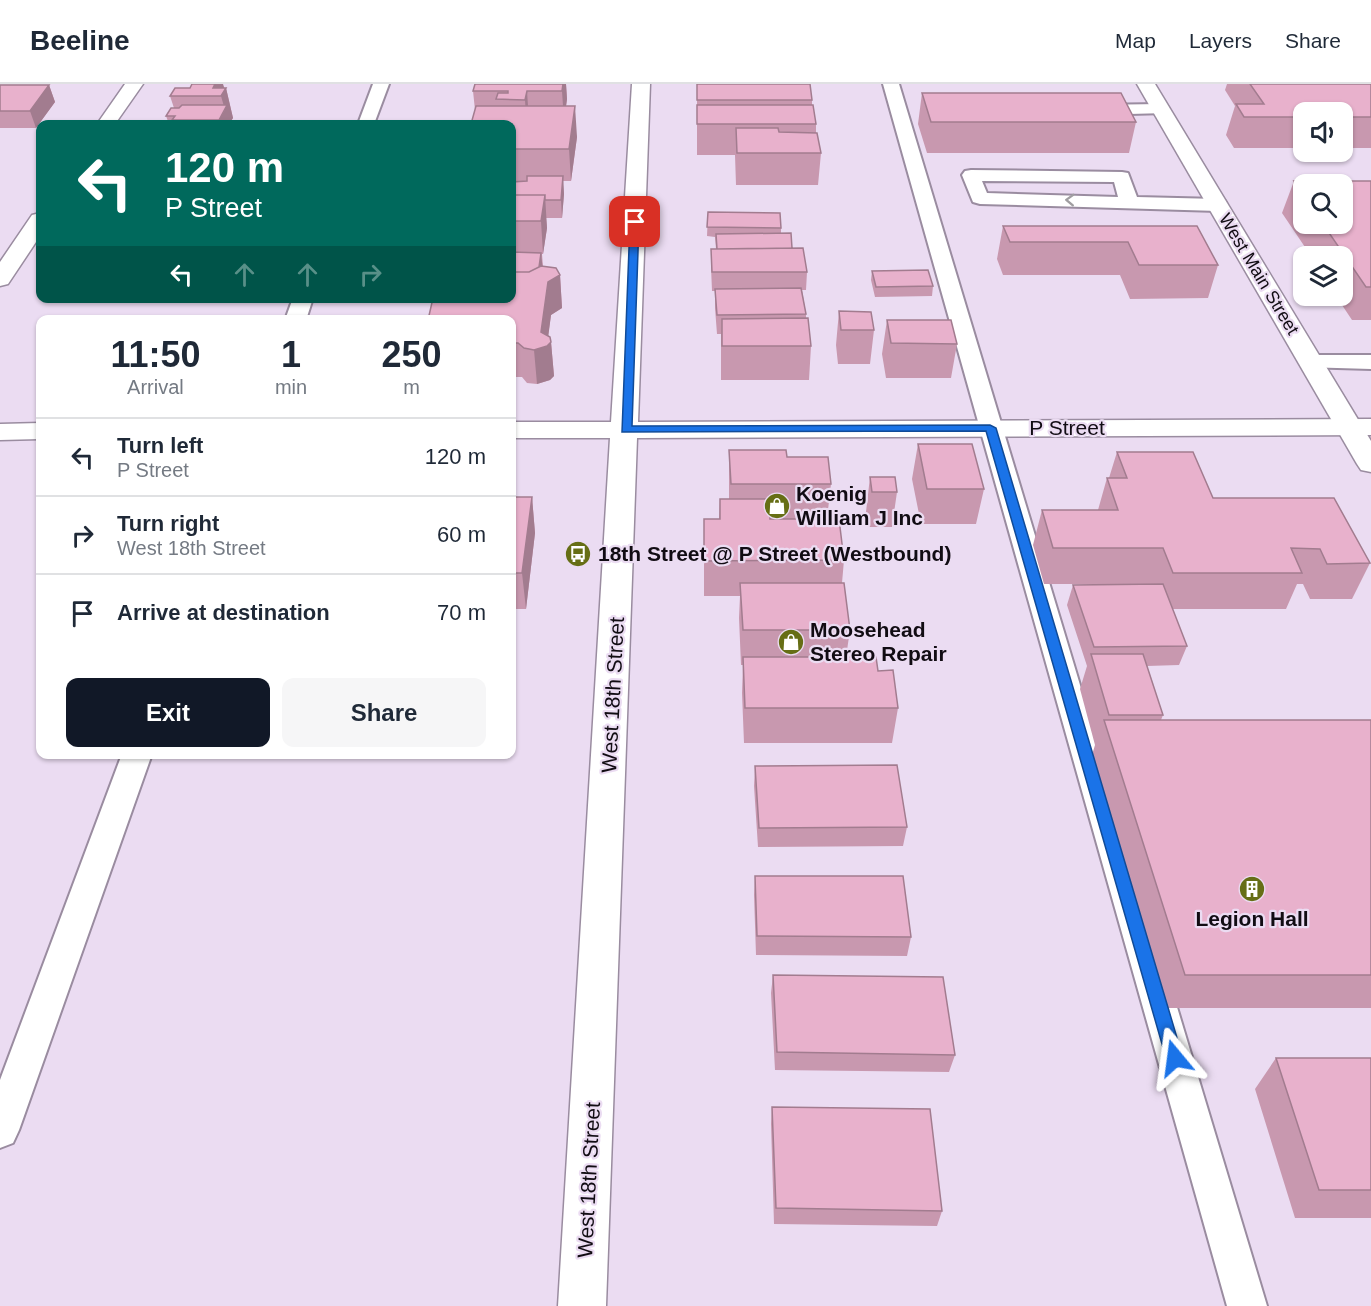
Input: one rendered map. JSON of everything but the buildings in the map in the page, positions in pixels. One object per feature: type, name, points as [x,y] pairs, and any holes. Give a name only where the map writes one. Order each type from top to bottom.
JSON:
[{"type":"street","points":[[109,120],[134,84]]},
{"type":"street","name":"West 18th Street","points":[[582,1306],[641,84]]},
{"type":"street","name":"West Main Street","points":[[1146,84],[1311,362],[1361,427],[1371,464]]},
{"type":"street","points":[[0,279],[36,226]]},
{"type":"street","name":"P Street","points":[[516,430],[1361,427]]},
{"type":"street","points":[[0,432],[36,431]]},
{"type":"lane","points":[[368,120],[381,84]]},
{"type":"lane","points":[[891,84],[1247,1306]]},
{"type":"lane","points":[[1069,110],[1161,109]]},
{"type":"lane","points":[[1129,202],[1122,177],[971,175],[980,198],[1218,205]]},
{"type":"lane","points":[[1311,362],[1371,362]]},
{"type":"lane","points":[[0,1130],[134,759]]},
{"type":"place","name":"Koenig William J Inc","points":[[777,506]]},
{"type":"place","name":"18th Street @ P Street (Westbound)","points":[[578,554]]},
{"type":"place","name":"Moosehead Stereo Repair","points":[[791,642]]},
{"type":"place","name":"Legion Hall","points":[[1252,889]]},
{"type":"route","points":[[635,222],[626,430],[990,428],[1175,1058]]}]
